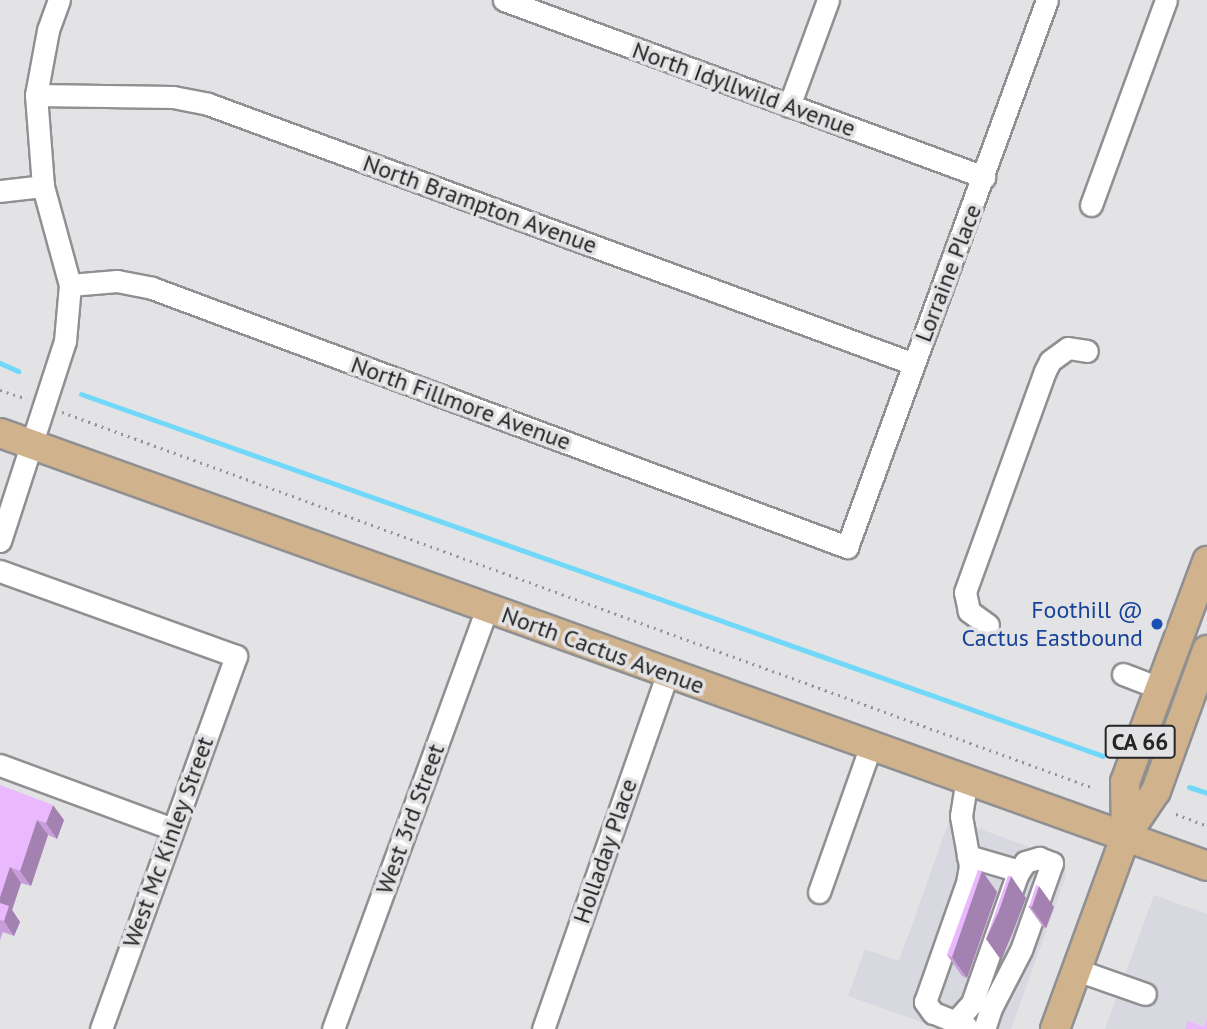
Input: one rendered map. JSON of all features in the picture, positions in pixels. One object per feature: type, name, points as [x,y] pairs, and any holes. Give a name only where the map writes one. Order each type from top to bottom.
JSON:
[{"type":"main road","name":"North Cactus Avenue","points":[[0,433],[1207,866]]},
{"type":"main road","name":"CA 66","points":[[1126,835],[1125,782],[1207,561]]},
{"type":"main road","name":"CA 66","points":[[1126,835],[1156,791],[1207,650]]},
{"type":"main road","points":[[1055,1029],[1126,835]]},
{"type":"street","points":[[0,541],[65,341],[70,285],[43,186],[36,95],[48,30],[59,0]]},
{"type":"street","name":"North Idyllwild Avenue","points":[[504,0],[984,177]]},
{"type":"street","points":[[789,106],[828,0]]},
{"type":"street","name":"Lorraine Place","points":[[847,547],[1047,0]]},
{"type":"street","points":[[1091,205],[1166,0]]},
{"type":"street","name":"North Brampton Avenue","points":[[36,95],[173,97],[208,104],[914,363]]},
{"type":"street","points":[[0,191],[43,186]]},
{"type":"street","name":"North Fillmore Avenue","points":[[70,285],[117,281],[152,288],[847,547]]},
{"type":"street","points":[[988,625],[969,611],[965,592],[1026,423],[1050,361],[1068,348],[1087,351]]},
{"type":"street","name":"West Mc Kinley Street","points":[[0,571],[236,656],[101,1029]]},
{"type":"street","name":"West 3rd Street","points":[[333,1029],[487,608]]},
{"type":"street","name":"Holladay Place","points":[[542,1029],[668,673]]},
{"type":"street","points":[[1123,674],[1160,688]]},
{"type":"street","points":[[818,892],[871,745]]},
{"type":"street","points":[[0,765],[173,829]]},
{"type":"street","points":[[967,778],[961,816],[968,851],[967,883],[925,1002],[933,1013],[964,1026],[1019,871],[1025,862],[1039,858],[1052,863],[1020,950],[990,1008],[984,1029]]},
{"type":"street","points":[[968,851],[1019,871]]},
{"type":"street","points":[[1077,970],[1145,994]]},
{"type":"path","points":[[0,390],[1094,788]]},
{"type":"path","points":[[1176,814],[1207,826]]},
{"type":"shaded area","points":[[950,818],[1063,859],[1066,876],[1011,1029],[941,1029],[848,996],[865,949],[899,961]]},
{"type":"shaded area","points":[[1154,895],[1207,914],[1207,1029],[1105,1029]]},
{"type":"building","points":[[0,785],[53,805],[46,823],[37,820],[20,871],[10,867],[0,897]]},
{"type":"building","points":[[978,870],[982,871],[952,957],[947,955]]},
{"type":"building","points":[[1008,876],[1011,876],[999,911],[986,939]]},
{"type":"building","points":[[1036,885],[1039,886],[1032,907],[1029,906]]},
{"type":"building","points":[[0,903],[9,906],[4,921],[0,920]]},
{"type":"building","points":[[1207,1019],[1207,1029],[1185,1029],[1188,1021],[1204,1027]]},
{"type":"waterway","points":[[0,363],[18,371]]},
{"type":"waterway","points":[[81,394],[1103,756]]},
{"type":"waterway","points":[[1189,787],[1207,793]]},
{"type":"place","name":"Foothill @ Cactus Eastbound","points":[[1157,624]]}]
